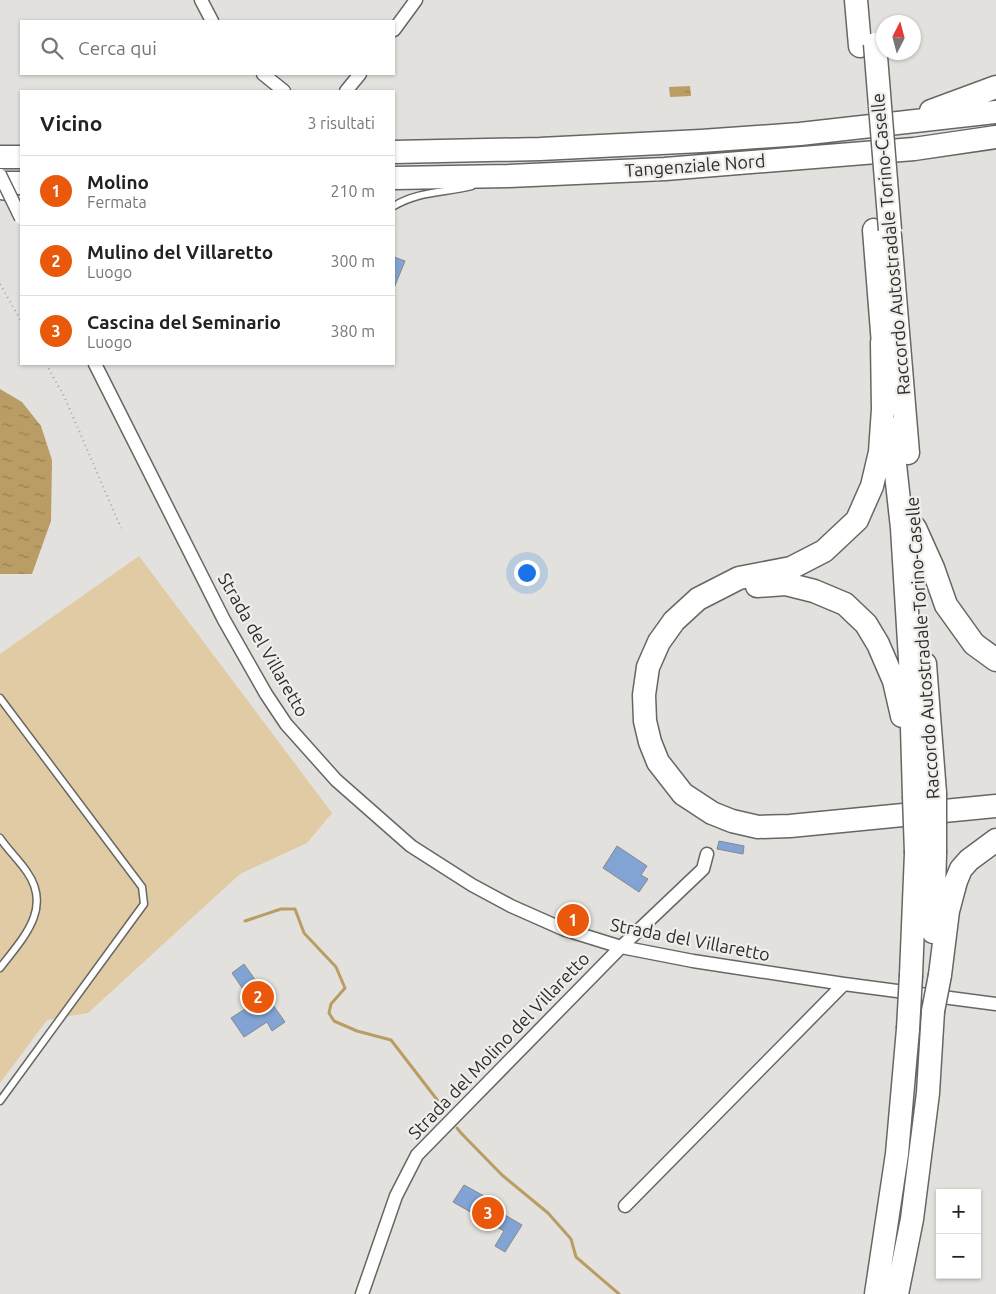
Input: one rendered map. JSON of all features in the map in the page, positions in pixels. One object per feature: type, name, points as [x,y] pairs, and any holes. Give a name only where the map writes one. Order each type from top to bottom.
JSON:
[{"type":"highway","name":"Raccordo Autostradale Torino-Caselle","points":[[856,0],[868,45]]},
{"type":"highway","name":"Raccordo Autostradale Torino-Caselle","points":[[872,0],[868,45],[882,230],[914,528],[921,790]]},
{"type":"highway","points":[[893,124],[996,88]]},
{"type":"highway","name":"Tangenziale Nord","points":[[395,152],[540,149],[701,141],[800,134],[996,112]]},
{"type":"highway","name":"Tangenziale Nord","points":[[395,178],[509,176],[665,169],[914,149],[996,137]]},
{"type":"highway","points":[[0,157],[20,157]]},
{"type":"highway","points":[[0,183],[20,183]]},
{"type":"highway","name":"Raccordo Autostradale Torino-Caselle","points":[[882,230],[882,342],[902,528],[910,659],[937,975],[928,1093],[912,1218],[897,1294]]},
{"type":"highway","points":[[882,342],[883,409],[880,452],[872,486],[857,520],[824,552],[791,568],[739,578],[698,600],[674,621],[659,642],[648,667],[644,695],[645,721],[650,742],[658,762],[683,794],[712,813],[745,825],[774,827],[996,806]]},
{"type":"highway","points":[[914,528],[933,568],[946,606],[974,644],[996,660]]},
{"type":"highway","points":[[688,609],[732,590],[750,586],[786,584],[814,591],[845,604],[866,624],[878,644],[894,681],[904,729],[921,790]]},
{"type":"highway","points":[[937,975],[948,911],[961,869],[969,860],[996,840]]},
{"type":"highway","name":"Raccordo Autostradale Torino-Caselle","points":[[876,1294],[880,1278],[897,1154],[908,1029],[910,975],[926,853]]},
{"type":"street","points":[[201,0],[211,20]]},
{"type":"street","points":[[395,29],[416,0]]},
{"type":"street","points":[[264,75],[283,90]]},
{"type":"street","points":[[347,90],[359,75]]},
{"type":"street","points":[[0,175],[20,216]]},
{"type":"street","name":"Strada del Villaretto","points":[[96,365],[224,620],[286,724],[336,780],[411,846],[472,886],[511,906],[563,929],[621,947],[693,961],[844,984],[996,1004]]},
{"type":"street","name":"Strada del Molino del Villaretto","points":[[362,1294],[396,1196],[417,1155],[621,947],[703,869],[707,854]]},
{"type":"street","points":[[626,1206],[844,984]]},
{"type":"lane","points":[[484,183],[509,176]]},
{"type":"lane","points":[[395,205],[409,198],[423,194],[476,185]]},
{"type":"lane","points":[[0,196],[20,199]]},
{"type":"lane","points":[[0,698],[142,887],[144,904],[0,1101]]},
{"type":"lane","points":[[0,838],[7,849],[28,872],[38,898],[37,912],[31,926],[0,968]]},
{"type":"path","points":[[0,284],[20,319]]},
{"type":"path","points":[[47,365],[64,396],[121,528]]},
{"type":"shaded area","points":[[139,556],[332,813],[307,843],[240,874],[88,1013],[47,1020],[0,1083],[0,654]]},
{"type":"water","points":[[690,86],[691,96],[670,97],[669,87]]},
{"type":"water","points":[[0,389],[22,402],[41,426],[52,460],[51,521],[32,574],[0,574]]},
{"type":"building","points":[[395,257],[405,261],[395,286]]},
{"type":"building","points":[[719,841],[744,846],[743,854],[717,849]]},
{"type":"building","points":[[617,846],[647,866],[641,875],[648,879],[639,892],[603,868]]},
{"type":"building","points":[[244,964],[285,1022],[272,1031],[267,1022],[244,1037],[231,1018],[253,1004],[232,973]]},
{"type":"building","points":[[464,1185],[484,1196],[481,1201],[522,1225],[505,1252],[495,1246],[504,1231],[453,1202]]},
{"type":"waterway","points":[[245,921],[281,909],[295,909],[304,933],[336,967],[345,988],[331,1004],[329,1013],[334,1021],[357,1031],[391,1040],[445,1110]]},
{"type":"waterway","points":[[457,1128],[502,1175],[548,1213],[571,1239],[576,1257],[619,1294]]},
{"type":"place","name":"Molino","points":[[573,920]]},
{"type":"place","name":"Mulino del Villaretto","points":[[258,997]]},
{"type":"place","name":"Cascina del Seminario","points":[[488,1213]]}]
